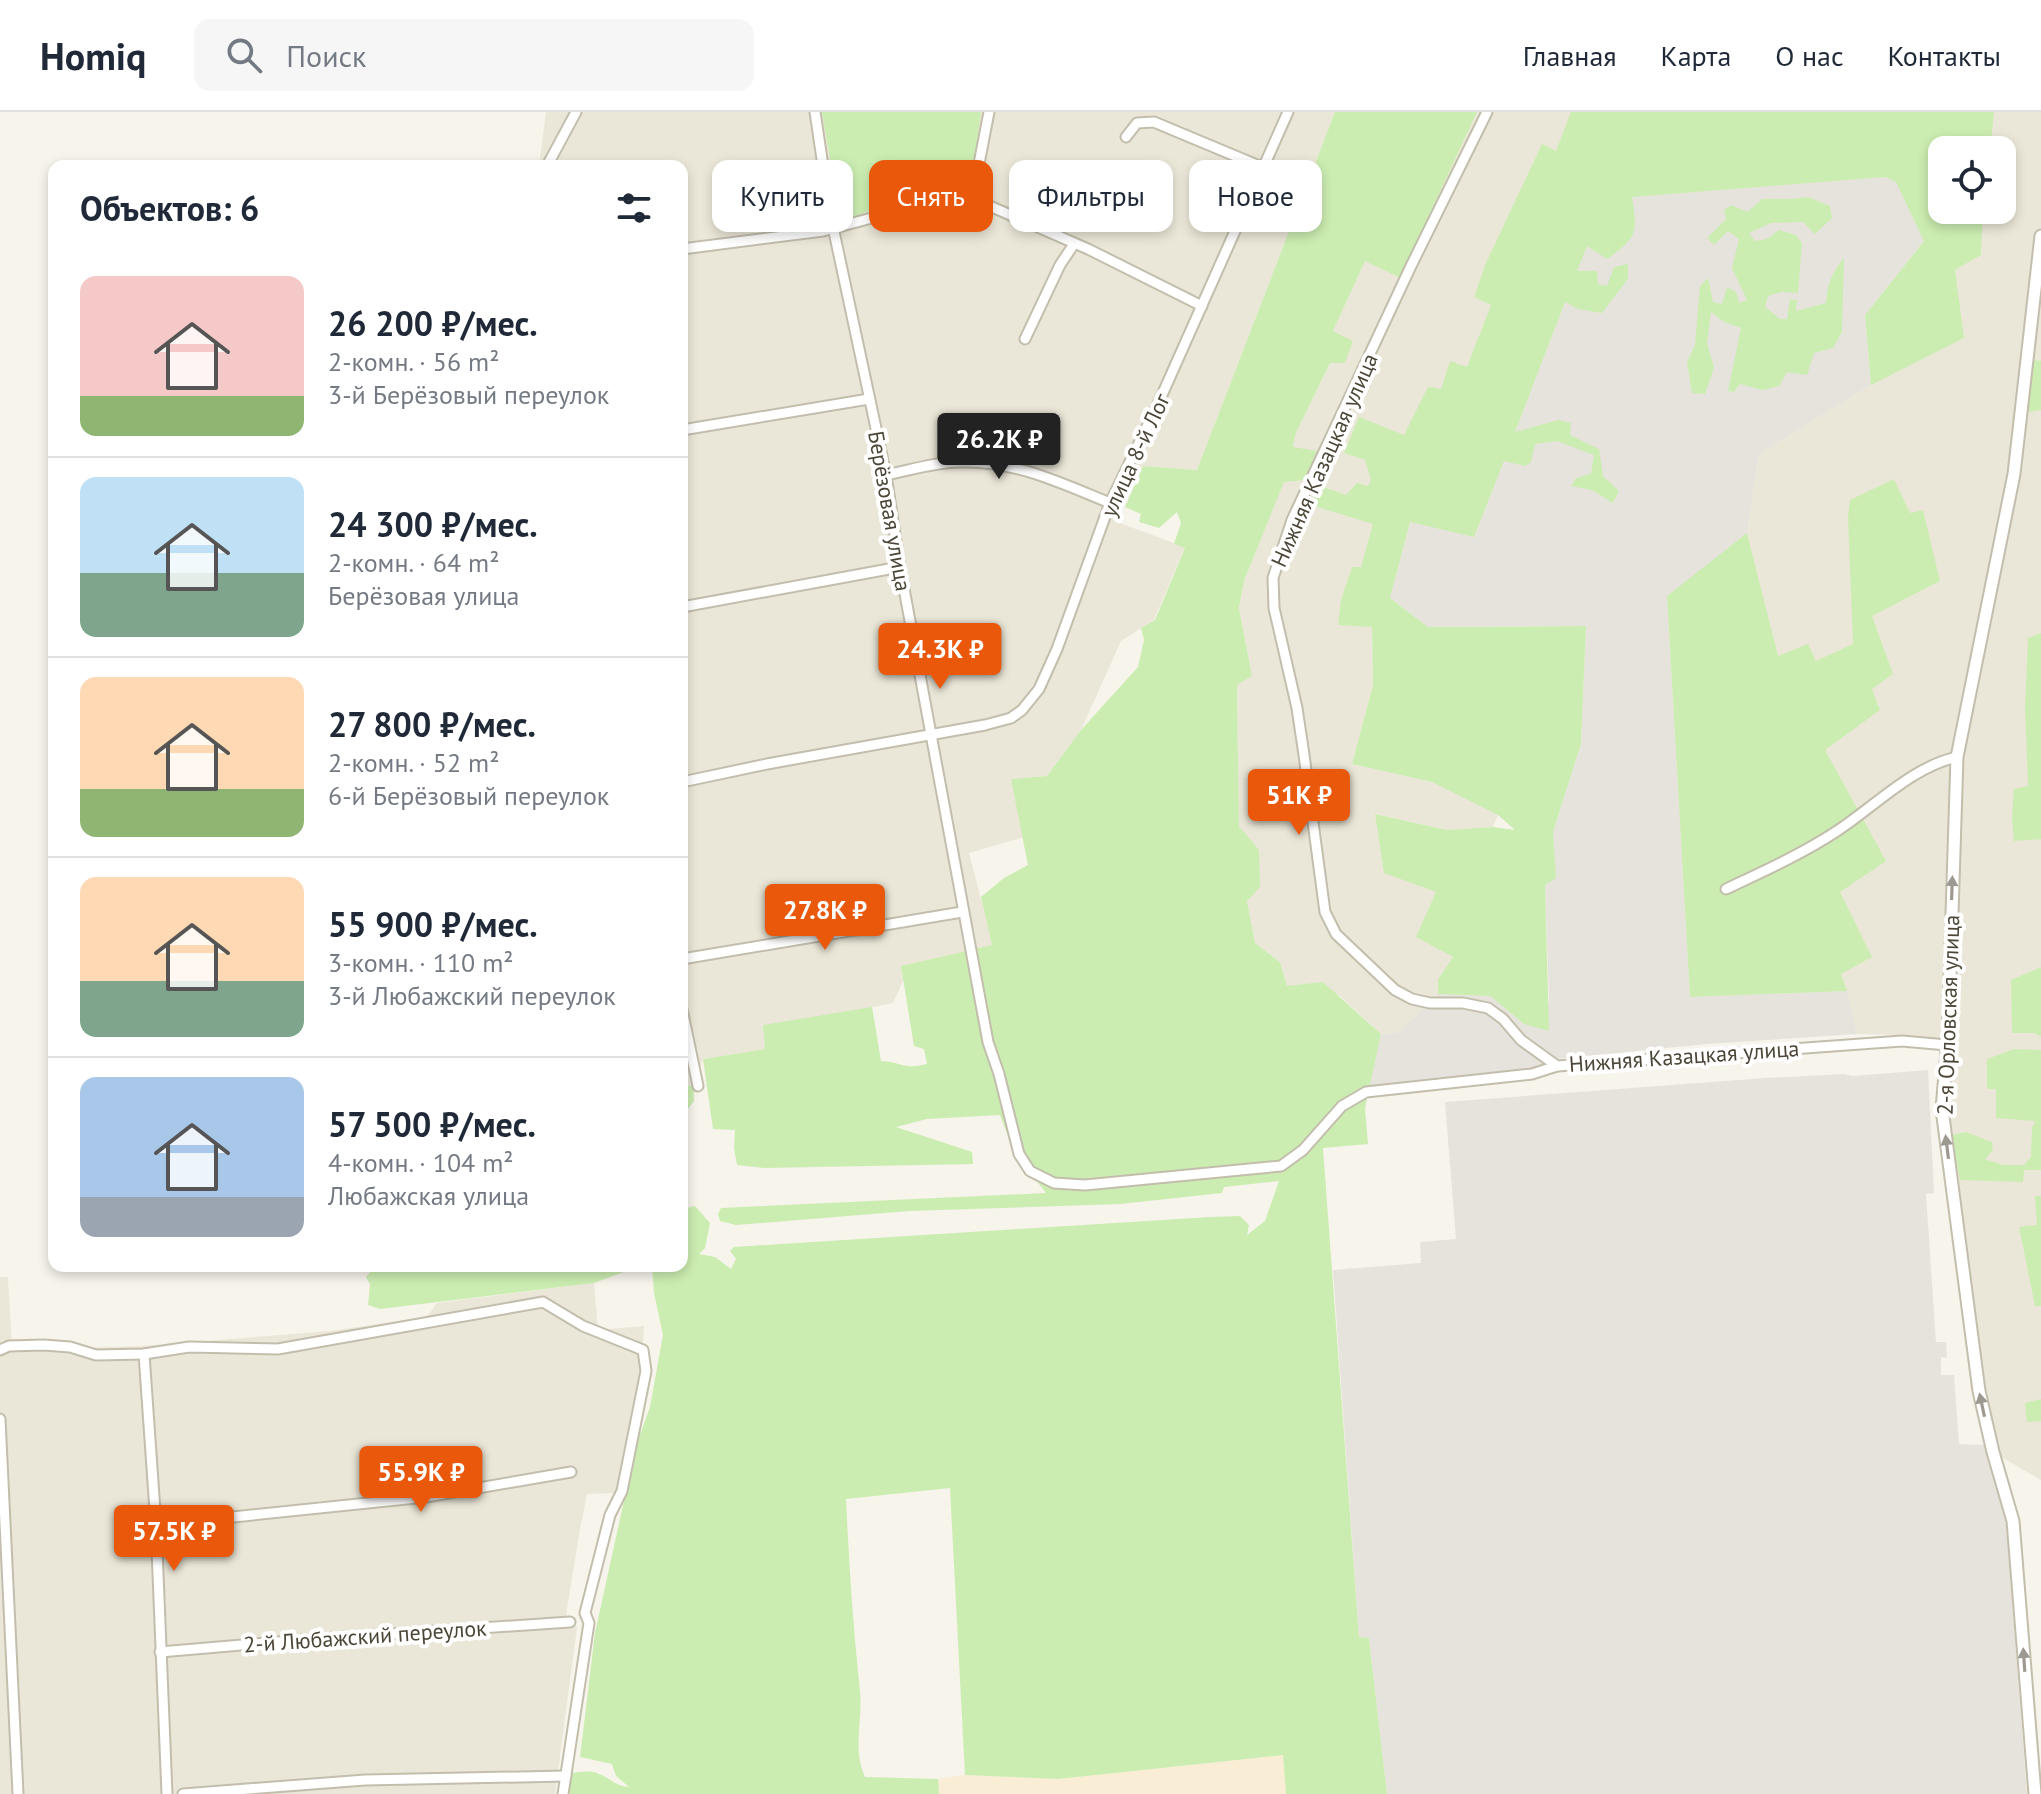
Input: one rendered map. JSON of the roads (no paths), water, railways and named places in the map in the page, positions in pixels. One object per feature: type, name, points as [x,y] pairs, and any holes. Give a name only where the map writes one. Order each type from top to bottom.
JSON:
[{"type":"street","points":[[550,160],[576,112]]},
{"type":"street","name":"Берёзовая улица","points":[[815,112],[823,160]]},
{"type":"street","points":[[980,160],[989,112]]},
{"type":"street","name":"улица 8-й Лог","points":[[1267,160],[1288,112]]},
{"type":"street","name":"Нижняя Казацкая улица","points":[[1487,112],[1292,520],[1273,578],[1274,608],[1297,708],[1325,912],[1336,934],[1395,990],[1412,999],[1430,1003],[1463,1003],[1488,1008],[1503,1019],[1521,1040],[1557,1066],[1902,1041],[1947,1045]]},
{"type":"street","points":[[1126,137],[1137,123],[1154,122],[1245,160]]},
{"type":"street","points":[[993,209],[1202,306]]},
{"type":"street","points":[[688,248],[812,232]]},
{"type":"street","name":"Берёзовая улица","points":[[835,232],[886,475],[962,912],[988,1042],[1019,1154],[1030,1171],[1054,1183],[1085,1185],[1281,1166],[1303,1150],[1342,1106],[1366,1092],[1532,1074],[1557,1066]]},
{"type":"street","name":"улица 8-й Лог","points":[[688,781],[932,736],[1011,718],[1022,710],[1039,689],[1057,649],[1110,503],[1235,232]]},
{"type":"street","name":"2-я Орловская улица","points":[[2035,1794],[2013,1521],[1979,1391],[1942,1109],[1957,757],[2014,474],[2041,236]]},
{"type":"street","points":[[1025,339],[1060,265],[1074,244]]},
{"type":"street","points":[[688,429],[869,399]]},
{"type":"street","points":[[886,475],[957,461],[988,462],[1020,468],[1110,503]]},
{"type":"street","points":[[688,606],[900,567]]},
{"type":"street","points":[[1726,889],[1825,838],[1936,762],[1957,757]]},
{"type":"street","points":[[688,958],[962,912]]},
{"type":"street","points":[[688,1038],[698,1086]]},
{"type":"street","points":[[0,1350],[9,1346],[44,1345],[70,1347],[96,1355],[144,1354],[189,1347],[291,1347],[543,1302],[583,1326],[643,1350],[646,1371],[622,1491],[610,1515],[585,1613],[589,1623],[563,1794]]},
{"type":"street","points":[[144,1354],[156,1525],[167,1794]]},
{"type":"street","points":[[0,1419],[18,1794]]},
{"type":"street","points":[[156,1525],[426,1497],[571,1472]]},
{"type":"street","name":"2-й Любажский переулок","points":[[160,1652],[570,1622]]},
{"type":"street","points":[[0,1661],[13,1661]]},
{"type":"street","points":[[183,1794],[365,1780],[566,1776]]}]
